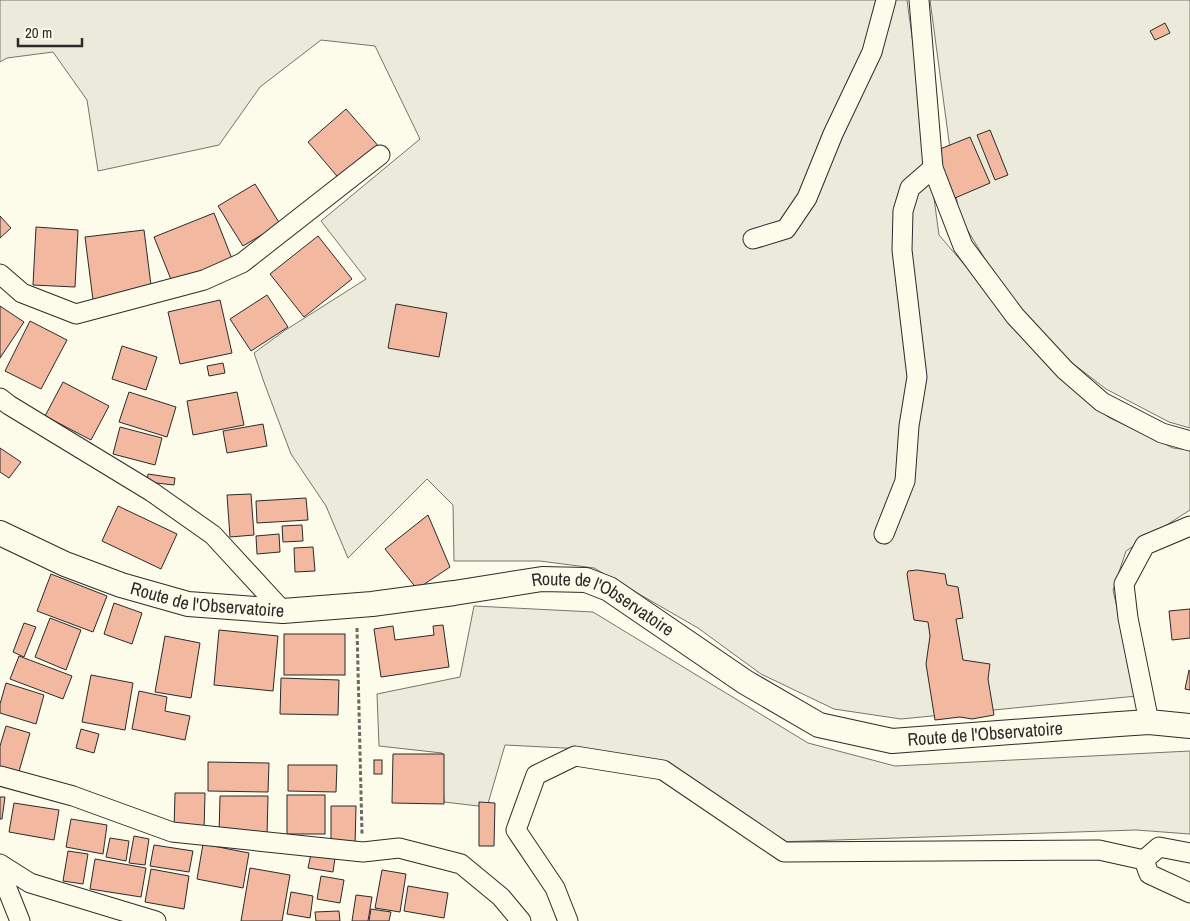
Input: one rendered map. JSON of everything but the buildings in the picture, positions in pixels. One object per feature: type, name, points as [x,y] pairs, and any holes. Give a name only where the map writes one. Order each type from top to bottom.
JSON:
[{"type":"street","points":[[753,239],[786,228],[807,198],[833,134],[872,52],[886,0]]},
{"type":"street","points":[[919,0],[932,168],[963,246],[1015,316],[1065,370],[1102,402],[1162,433],[1190,441]]},
{"type":"street","points":[[0,274],[22,293],[76,314],[204,280],[242,263],[380,156]]},
{"type":"street","points":[[884,534],[905,482],[909,426],[917,378],[902,250],[903,211],[910,188],[932,168]]},
{"type":"street","points":[[0,398],[152,492],[213,536],[283,611]]},
{"type":"street","points":[[1149,722],[1128,618],[1124,584],[1145,545],[1190,526]]},
{"type":"street","name":"Route de l'Observatoire","points":[[0,533],[65,564],[121,585],[188,604],[283,611],[356,605],[542,580],[586,580],[610,589],[745,682],[819,726],[892,741],[1149,722],[1190,726]]},
{"type":"street","points":[[568,921],[556,888],[516,830],[536,775],[575,756],[663,770],[784,852],[1099,850],[1144,860]]},
{"type":"street","points":[[0,776],[72,796],[172,832],[363,852],[398,848],[461,864],[502,897],[522,921]]},
{"type":"street","points":[[1144,860],[1160,847],[1190,853]]},
{"type":"street","points":[[1144,860],[1149,874],[1190,893]]},
{"type":"street","points":[[0,864],[30,883],[156,921]]},
{"type":"street","points":[[0,872],[20,921]]},
{"type":"path","points":[[356,605],[363,852]]},
{"type":"shaded area","points":[[0,0],[907,0],[939,235],[1047,361],[1108,417],[1173,448],[1190,450],[1190,510],[1126,551],[1113,590],[1137,696],[901,719],[834,709],[761,674],[698,628],[594,568],[540,561],[454,561],[453,505],[427,479],[348,558],[326,506],[291,454],[254,353],[284,331],[366,279],[321,221],[420,139],[375,46],[321,40],[260,87],[219,145],[98,171],[87,100],[53,52],[7,58],[0,62]]},
{"type":"shaded area","points":[[930,0],[1190,0],[1190,428],[1169,422],[1106,389],[1067,359],[1006,294],[959,216]]},
{"type":"shaded area","points":[[474,606],[593,612],[808,743],[895,766],[1190,751],[1190,834],[1136,830],[777,842],[619,755],[584,749],[505,745],[487,807],[444,802],[442,753],[379,746],[377,694],[460,677]]}]
